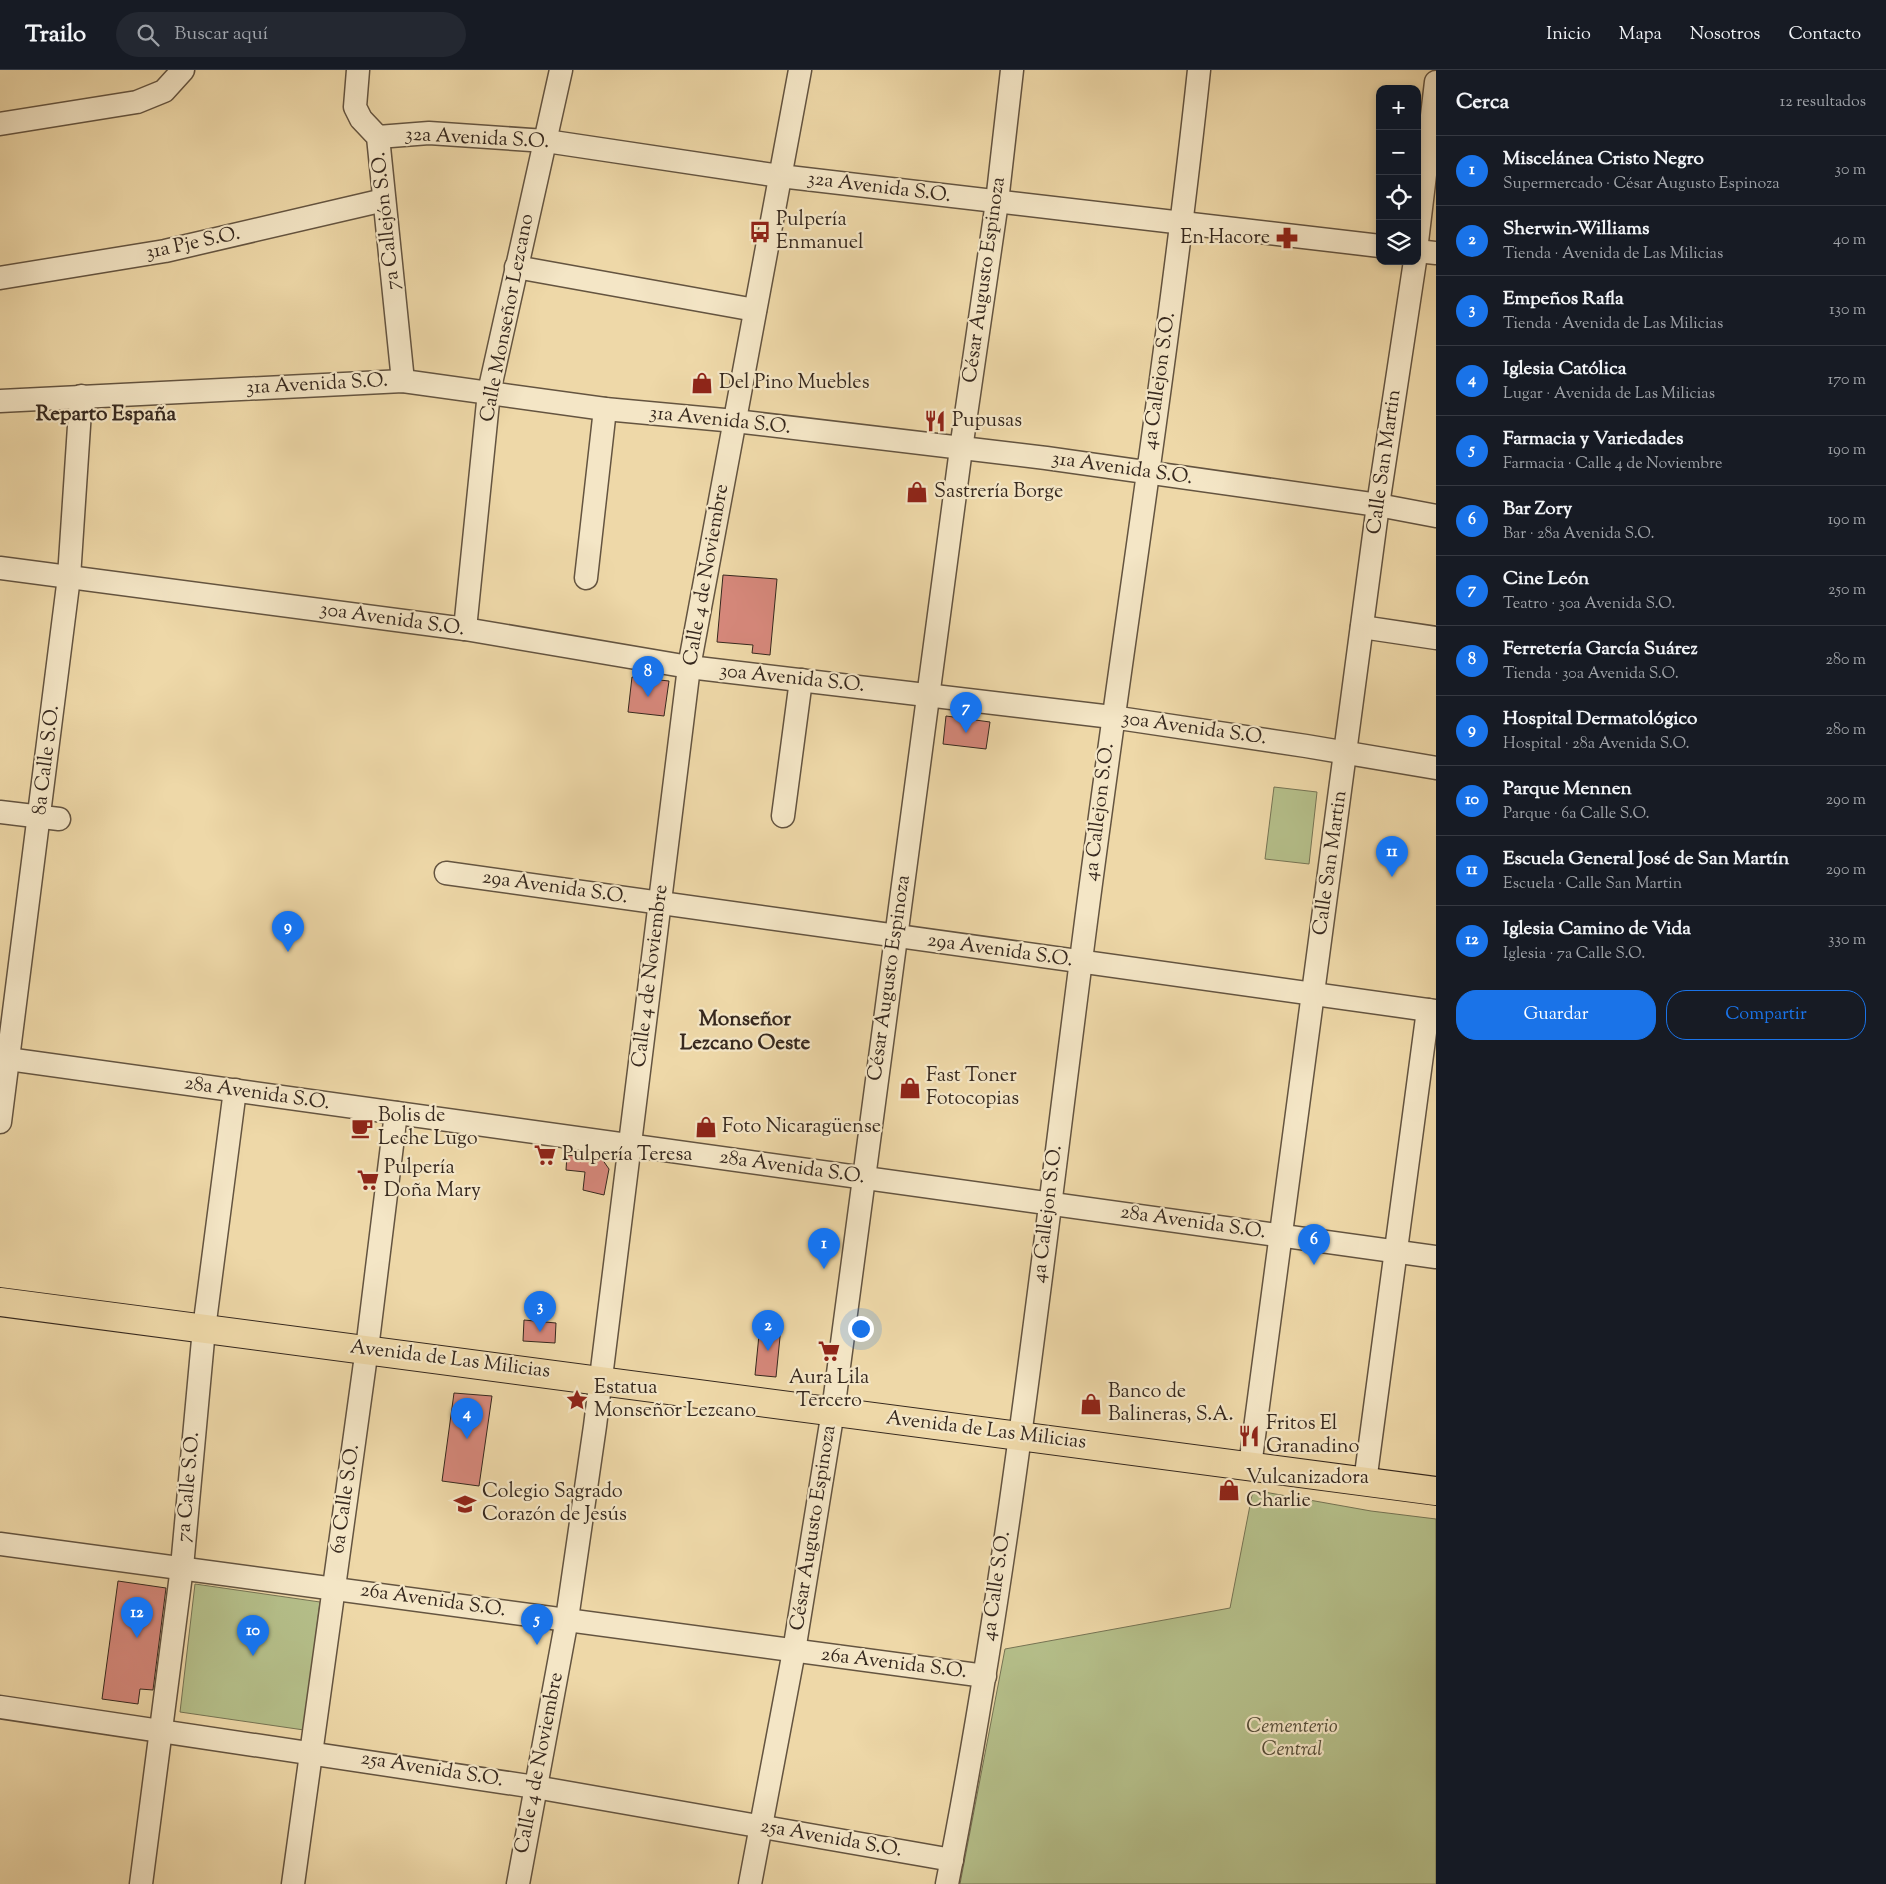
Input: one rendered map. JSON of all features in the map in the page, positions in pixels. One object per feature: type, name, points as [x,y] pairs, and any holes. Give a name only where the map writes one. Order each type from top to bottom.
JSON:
[{"type":"main road","name":"Avenida de Las Milicias","points":[[0,1302],[1436,1491]]},
{"type":"street","points":[[0,124],[137,102],[164,91],[183,70]]},
{"type":"street","name":"7a Callejón S.O.","points":[[358,70],[355,106],[361,119],[378,137],[403,381]]},
{"type":"street","name":"Calle Monseñor Lezcano","points":[[465,629],[489,392],[561,70]]},
{"type":"street","name":"Calle 4 de Noviembre","points":[[518,1884],[567,1618],[601,1380],[689,667],[800,70]]},
{"type":"street","name":"César Augusto Espinoza","points":[[750,1884],[794,1651],[833,1411],[961,449],[997,202],[1012,70]]},
{"type":"street","name":"4a Callejon S.O.","points":[[1018,1435],[1112,717],[1182,222],[1199,70]]},
{"type":"street","points":[[1420,220],[1436,82]]},
{"type":"street","name":"32a Avenida S.O.","points":[[378,137],[429,132],[546,141],[780,176],[1376,246]]},
{"type":"street","name":"31a Pje S.O.","points":[[0,278],[165,251],[384,200]]},
{"type":"street","points":[[1421,251],[1436,253]]},
{"type":"street","name":"Calle San Martin","points":[[1250,1466],[1378,505],[1414,265]]},
{"type":"street","points":[[516,267],[756,310]]},
{"type":"street","name":"31a Avenida S.O.","points":[[0,400],[403,381],[605,409],[735,421],[1046,458],[1378,505],[1436,516]]},
{"type":"street","name":"8a Calle S.O.","points":[[0,1122],[4,1058],[49,818],[69,577],[81,396]]},
{"type":"street","points":[[586,578],[605,409]]},
{"type":"street","name":"30a Avenida S.O.","points":[[0,568],[465,629],[689,667],[1112,717],[1436,768]]},
{"type":"street","points":[[1362,627],[1436,638]]},
{"type":"street","points":[[783,816],[801,680]]},
{"type":"street","points":[[0,812],[49,818]]},
{"type":"street","name":"29a Avenida S.O.","points":[[446,873],[1432,1011]]},
{"type":"street","points":[[1365,1482],[1394,1252],[1432,1011]]},
{"type":"street","name":"28a Avenida S.O.","points":[[4,1058],[1436,1257]]},
{"type":"street","name":"7a Calle S.O.","points":[[141,1884],[182,1568],[204,1329],[235,1090]]},
{"type":"street","name":"6a Calle S.O.","points":[[293,1884],[367,1350],[396,1113]]},
{"type":"street","name":"4a Calle S.O.","points":[[947,1884],[985,1676],[1018,1435]]},
{"type":"street","name":"26a Avenida S.O.","points":[[0,1544],[567,1618],[985,1676]]},
{"type":"street","name":"25a Avenida S.O.","points":[[0,1706],[535,1786],[952,1860]]},
{"type":"green space","points":[[1274,787],[1317,792],[1309,864],[1265,859]]},
{"type":"green space","name":"Cementerio Central","points":[[1253,1490],[1371,1511],[1436,1519],[1436,1884],[960,1884],[1005,1649],[1230,1608]]},
{"type":"green space","points":[[195,1584],[320,1602],[304,1730],[180,1712]]},
{"type":"building","points":[[723,575],[777,579],[770,655],[752,653],[753,645],[717,642]]},
{"type":"building","points":[[632,677],[669,681],[664,716],[628,712]]},
{"type":"building","points":[[946,716],[990,722],[986,749],[943,744]]},
{"type":"building","points":[[567,1155],[602,1159],[609,1169],[604,1195],[583,1190],[585,1172],[566,1170]]},
{"type":"building","points":[[524,1320],[556,1323],[555,1343],[523,1341]]},
{"type":"building","points":[[760,1325],[781,1327],[776,1377],[755,1375]]},
{"type":"building","points":[[454,1393],[492,1396],[479,1486],[442,1481]]},
{"type":"building","points":[[118,1581],[166,1588],[153,1690],[140,1689],[138,1704],[102,1699]]},
{"type":"place","name":"Pulpería Enmanuel","points":[[760,232]]},
{"type":"place","name":"En Hacore","points":[[1287,238]]},
{"type":"place","name":"Del Pino Muebles","points":[[702,383]]},
{"type":"place","name":"Pupusas","points":[[935,421]]},
{"type":"place","name":"Sastrería Borge","points":[[917,492]]},
{"type":"place","name":"Ferretería García Suárez","points":[[648,697]]},
{"type":"place","name":"Cine León","points":[[966,733]]},
{"type":"place","name":"Escuela General José de San Martín","points":[[1392,877]]},
{"type":"place","name":"Hospital Dermatológico","points":[[288,952]]},
{"type":"place","name":"Fast Toner Fotocopias","points":[[910,1088]]},
{"type":"place","name":"Foto Nicaragüense","points":[[706,1127]]},
{"type":"place","name":"Bolis de Leche Lugo","points":[[362,1128]]},
{"type":"place","name":"Pulpería Teresa","points":[[545,1155]]},
{"type":"place","name":"Pulpería Doña Mary","points":[[368,1180]]},
{"type":"place","name":"Bar Zory","points":[[1314,1265]]},
{"type":"place","name":"Miscelánea Cristo Negro","points":[[824,1269]]},
{"type":"place","name":"Empeños Rafla","points":[[540,1332]]},
{"type":"place","name":"Sherwin-Williams","points":[[768,1351]]},
{"type":"place","name":"Aura Lila Tercero","points":[[829,1351]]},
{"type":"place","name":"Estatua Monseñor Lezcano","points":[[577,1400]]},
{"type":"place","name":"Banco de Balineras, S.A.","points":[[1091,1404]]},
{"type":"place","name":"Fritos El Granadino","points":[[1249,1436]]},
{"type":"place","name":"Iglesia Católica","points":[[467,1439]]},
{"type":"place","name":"Vulcanizadora Charlie","points":[[1229,1490]]},
{"type":"place","name":"Colegio Sagrado Corazón de Jesús","points":[[465,1504]]},
{"type":"place","name":"Iglesia Camino de Vida","points":[[137,1638]]},
{"type":"place","name":"Farmacia y Variedades","points":[[537,1645]]},
{"type":"place","name":"Parque Mennen","points":[[253,1656]]},
{"type":"district","name":"Reparto España","points":[[106,415]]},
{"type":"district","name":"Monseñor Lezcano Oeste","points":[[745,1032]]}]
